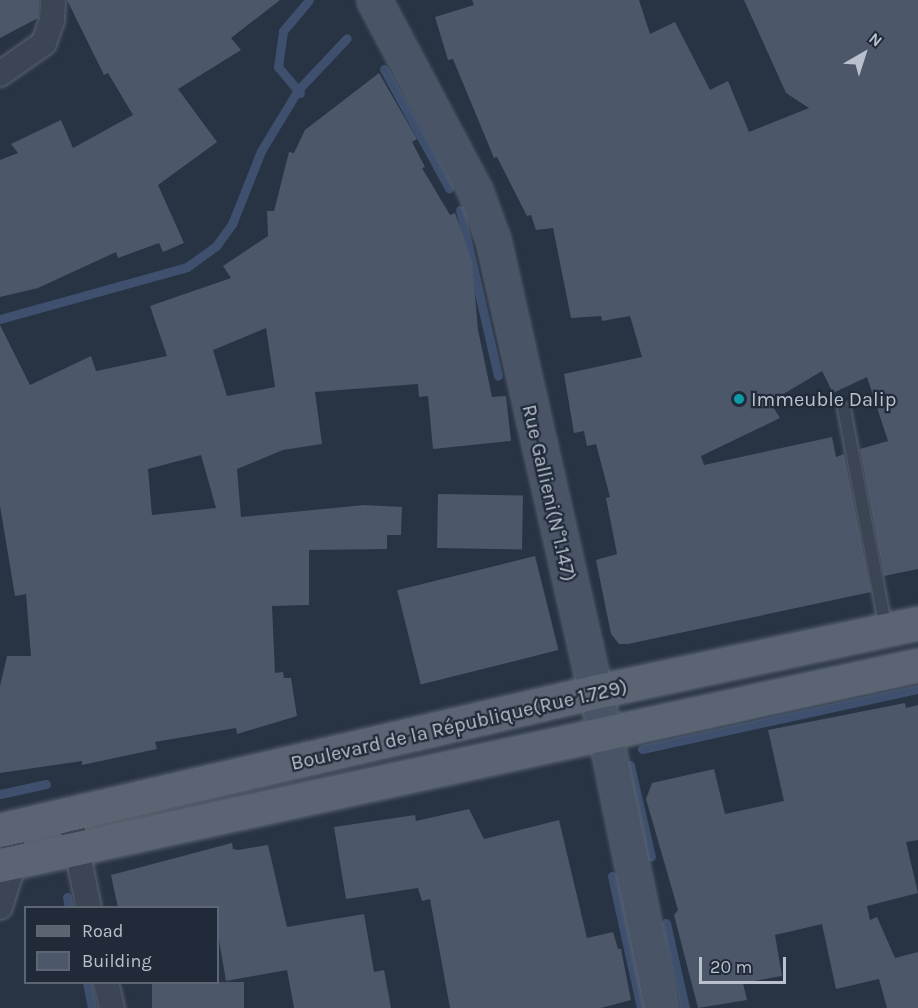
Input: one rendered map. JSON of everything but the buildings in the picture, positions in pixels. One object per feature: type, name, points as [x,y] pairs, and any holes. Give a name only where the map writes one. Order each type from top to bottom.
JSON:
[{"type":"main road","name":"Rue Gallieni(N°1.147)","points":[[374,0],[475,190],[493,240],[604,734],[661,1008]]},
{"type":"main road","name":"Boulevard de la République(Rue 1.729)","points":[[6,829],[594,692],[918,623]]},
{"type":"main road","name":"Boulevard de la République(Rue 1.729)","points":[[7,864],[918,665]]},
{"type":"street","points":[[0,74],[44,43],[52,20],[53,0]]},
{"type":"street","points":[[70,815],[89,906]]},
{"type":"street","points":[[0,907],[7,864],[6,829]]},
{"type":"street","points":[[106,984],[112,1008]]},
{"type":"lane","points":[[844,409],[886,630]]},
{"type":"waterway","points":[[300,93],[278,67],[283,31],[309,0]]},
{"type":"waterway","points":[[0,319],[187,267],[216,246],[232,224],[261,151],[298,90],[347,38]]},
{"type":"waterway","points":[[384,69],[449,188]]},
{"type":"waterway","points":[[460,210],[498,376]]},
{"type":"waterway","points":[[642,749],[918,689]]},
{"type":"waterway","points":[[630,765],[651,857]]},
{"type":"waterway","points":[[0,794],[46,784]]},
{"type":"waterway","points":[[612,876],[641,1008]]},
{"type":"waterway","points":[[67,897],[69,906]]},
{"type":"waterway","points":[[666,923],[685,1008]]},
{"type":"waterway","points":[[87,984],[92,1008]]},
{"type":"place","name":"Immeuble Dalip","points":[[739,399]]}]
